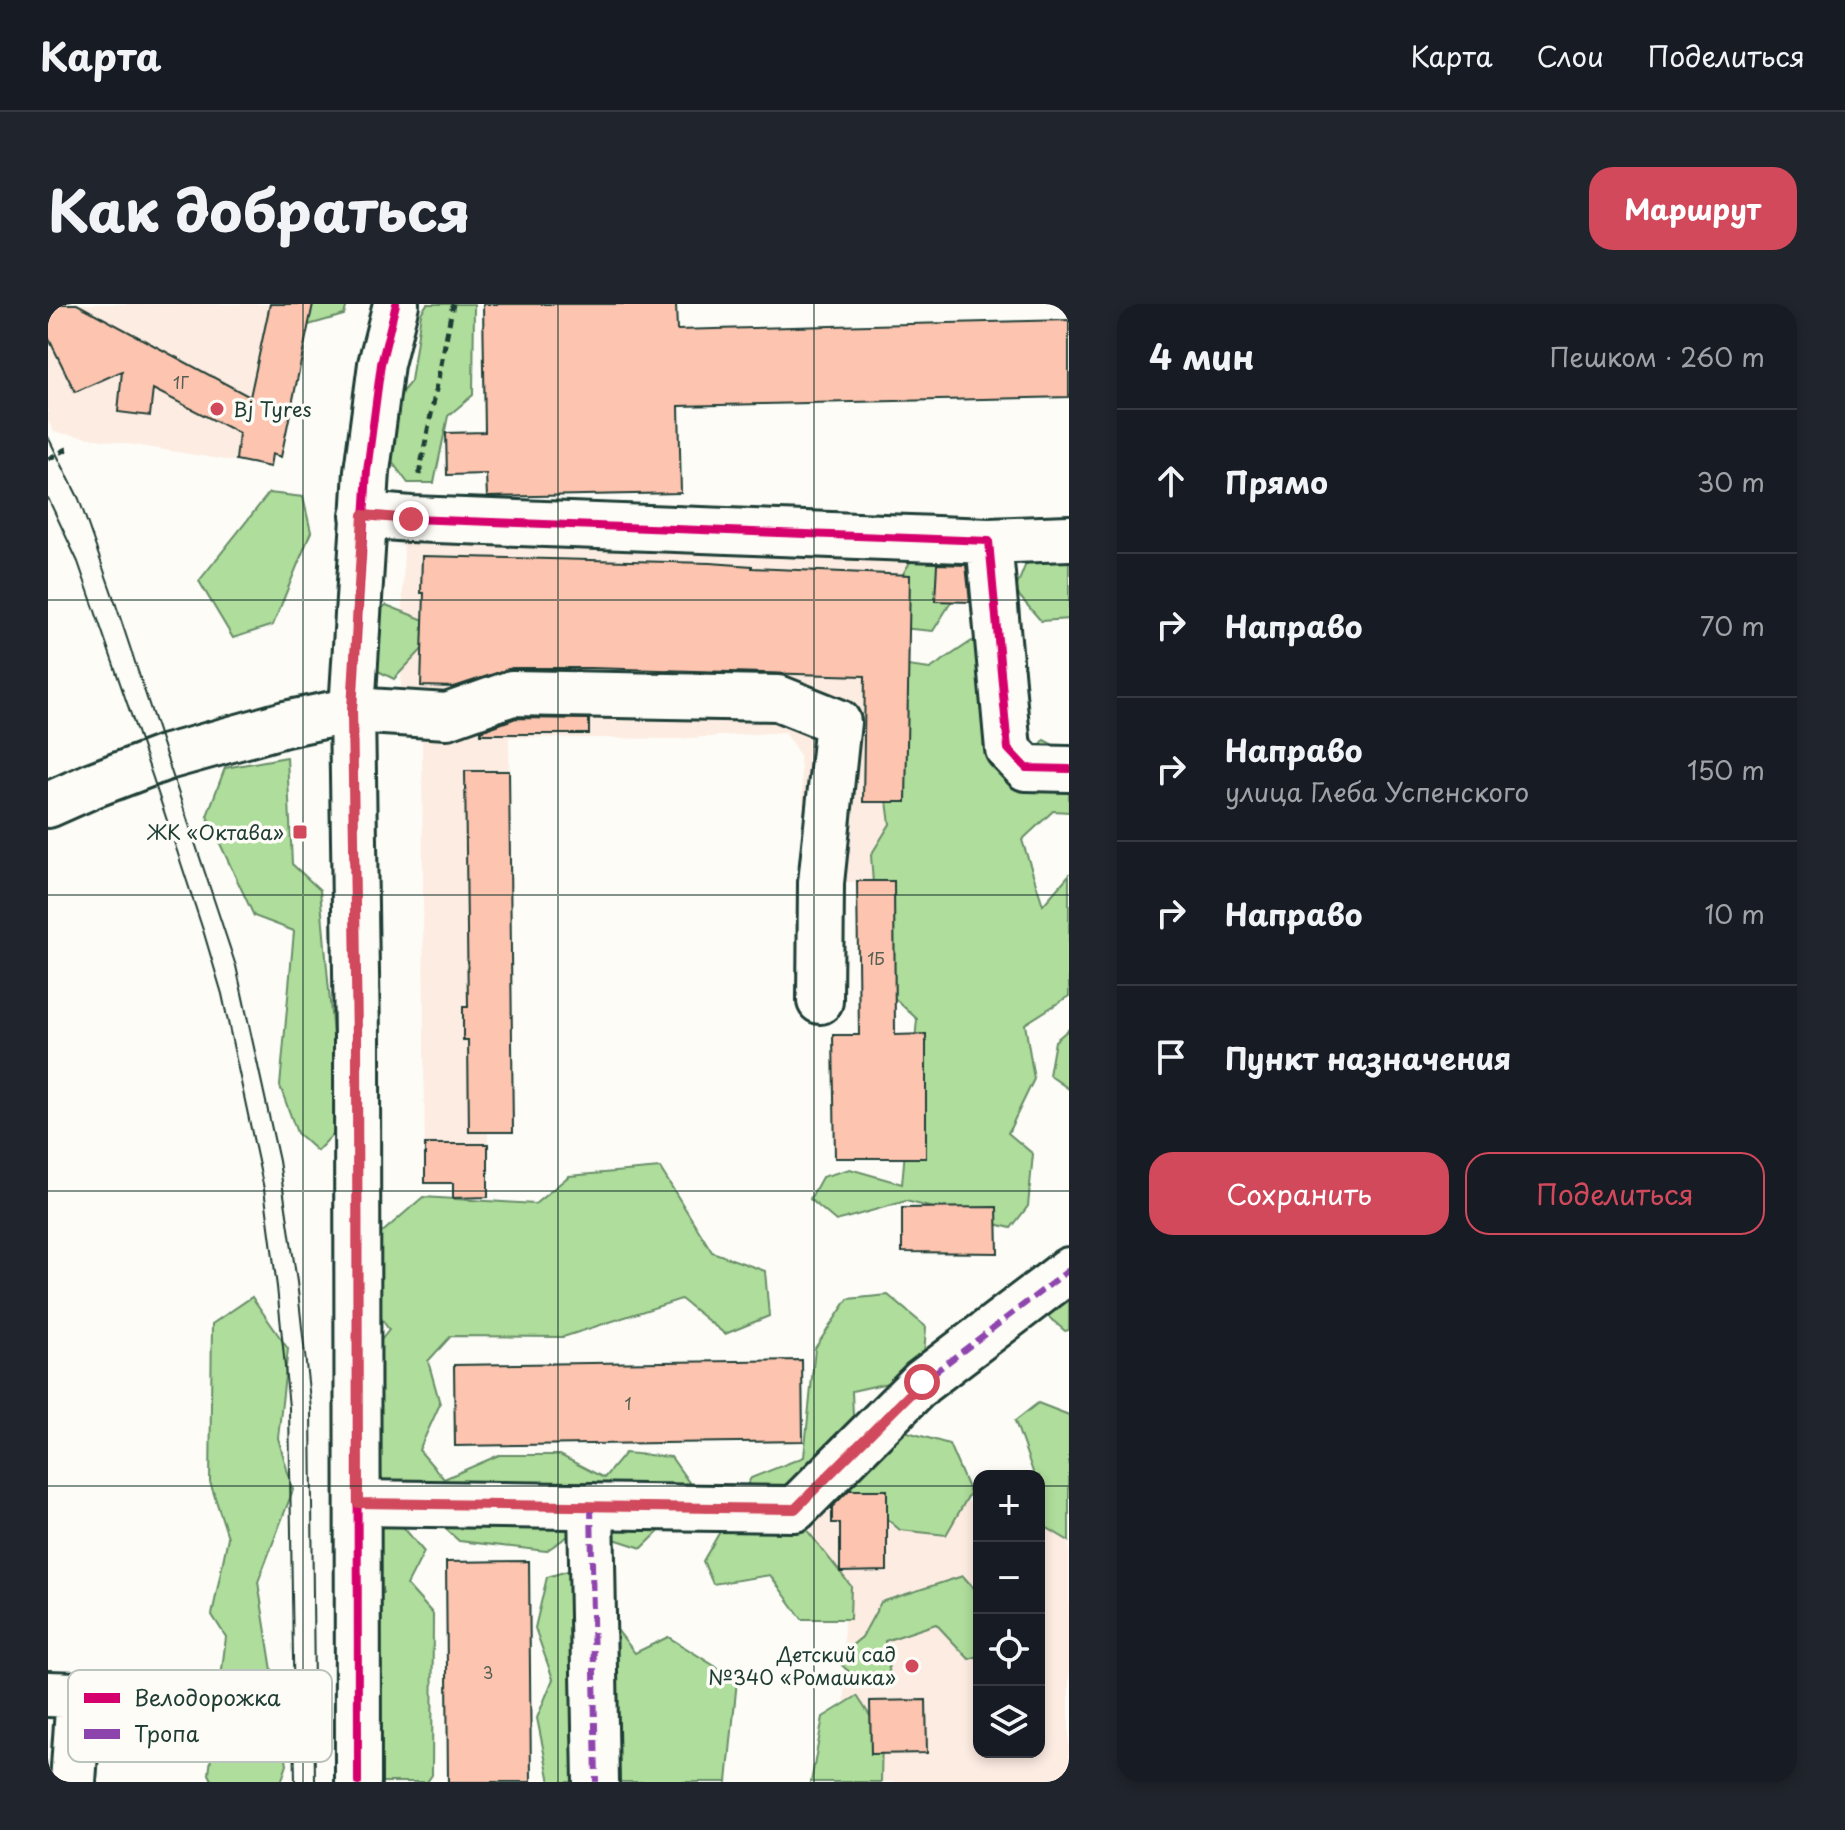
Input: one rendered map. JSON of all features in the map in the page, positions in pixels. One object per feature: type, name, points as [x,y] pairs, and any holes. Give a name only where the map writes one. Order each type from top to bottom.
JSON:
[{"type":"street","points":[[358,1782],[357,1038],[352,710],[367,471],[381,364],[396,304]]},
{"type":"street","points":[[363,515],[989,541],[1069,538]]},
{"type":"street","points":[[989,541],[1008,749],[1026,768],[1069,769]]},
{"type":"street","points":[[48,805],[167,757],[285,724],[352,710],[447,716],[512,693],[778,698],[838,722],[821,883],[820,1001]]},
{"type":"street","points":[[358,1503],[795,1509],[922,1382],[1069,1270]]},
{"type":"street","points":[[591,1506],[596,1782]]},
{"type":"street","points":[[48,1694],[68,1695]]},
{"type":"street","points":[[73,1782],[74,1762]]},
{"type":"path","points":[[411,519],[453,304]]},
{"type":"path","points":[[48,459],[69,448]]},
{"type":"shaded area","points":[[48,304],[313,304],[281,457],[272,455],[270,467],[54,432],[48,421]]},
{"type":"shaded area","points":[[404,538],[910,553],[907,758],[894,881],[808,883],[800,756],[785,732],[676,739],[509,737],[513,1132],[488,1132],[488,1197],[453,1198],[453,1183],[425,1183],[422,736],[401,696]]},
{"type":"shaded area","name":"Детский сад №340 «Ромашка»","points":[[813,1477],[904,1502],[973,1502],[973,1758],[1045,1758],[1045,1502],[1069,1501],[1069,1782],[846,1782],[843,1581],[811,1548]]},
{"type":"green space","points":[[293,304],[347,304],[344,315],[305,326]]},
{"type":"green space","points":[[427,304],[474,304],[473,395],[448,416],[434,483],[408,483],[386,454],[382,416],[411,381],[421,313]]},
{"type":"green space","points":[[269,493],[303,497],[311,532],[273,625],[233,638],[199,581]]},
{"type":"green space","points":[[1069,539],[1069,619],[1041,621],[1015,591],[1033,546]]},
{"type":"green space","points":[[950,552],[958,591],[933,631],[879,626],[444,626],[394,679],[368,666],[365,623],[386,605],[424,620],[877,617],[915,554]]},
{"type":"green space","points":[[972,641],[1021,674],[1016,776],[1044,740],[1069,753],[1069,812],[1053,811],[1022,840],[1043,905],[1069,875],[1069,996],[1025,1024],[1034,1079],[1008,1133],[1033,1154],[1028,1206],[1011,1228],[906,1201],[836,1221],[810,1199],[822,1177],[850,1169],[902,1184],[917,1019],[880,985],[871,855],[890,824],[873,694],[893,664],[930,669]]},
{"type":"green space","points":[[287,757],[292,864],[320,890],[341,1126],[317,1151],[297,1133],[280,1086],[294,931],[254,916],[207,816],[225,768]]},
{"type":"green space","points":[[1069,1029],[1069,1089],[1049,1075],[1055,1041]]},
{"type":"green space","points":[[660,1168],[712,1252],[765,1271],[769,1316],[725,1334],[681,1299],[563,1337],[451,1336],[428,1361],[440,1404],[419,1450],[444,1479],[499,1455],[560,1455],[604,1478],[625,1453],[671,1457],[697,1494],[642,1548],[580,1528],[546,1551],[459,1541],[407,1494],[369,1493],[343,1388],[389,1330],[364,1292],[371,1242],[423,1197],[535,1204],[569,1176]]},
{"type":"green space","points":[[1069,1271],[1069,1330],[1065,1331],[1029,1300]]},
{"type":"green space","points":[[888,1295],[926,1327],[924,1356],[892,1382],[852,1391],[853,1416],[949,1444],[970,1493],[946,1535],[900,1530],[847,1485],[803,1525],[851,1586],[850,1619],[802,1619],[770,1575],[713,1584],[703,1561],[751,1478],[804,1457],[815,1348],[848,1299]]},
{"type":"green space","points":[[252,1297],[288,1349],[278,1438],[293,1490],[258,1582],[272,1670],[222,1670],[226,1637],[212,1615],[228,1537],[210,1482],[212,1324]]},
{"type":"green space","points":[[1038,1403],[1069,1415],[1069,1541],[1045,1527],[1045,1470],[1032,1470],[1015,1421]]},
{"type":"green space","points":[[370,1521],[399,1522],[424,1552],[407,1585],[433,1614],[432,1775],[427,1782],[367,1782],[369,1608],[383,1592],[355,1557]]},
{"type":"green space","points":[[571,1570],[635,1653],[668,1637],[737,1680],[727,1782],[550,1782],[537,1718],[553,1679],[535,1628],[547,1577]]},
{"type":"green space","points":[[963,1576],[973,1587],[973,1658],[969,1659],[936,1624],[885,1641],[890,1677],[865,1686],[835,1659],[862,1637],[881,1602]]},
{"type":"green space","points":[[857,1696],[882,1734],[881,1782],[811,1782],[823,1717]]},
{"type":"green space","points":[[210,1762],[287,1762],[287,1765],[281,1782],[213,1782],[209,1774]]},
{"type":"building","points":[[48,304],[77,304],[250,397],[270,304],[313,304],[281,457],[272,454],[270,467],[236,460],[239,433],[153,389],[150,416],[118,412],[122,371],[75,392],[48,337]]},
{"type":"building","points":[[483,304],[676,304],[677,330],[1069,320],[1069,397],[679,406],[681,493],[487,497],[486,474],[447,475],[446,433],[485,432]]},
{"type":"building","points":[[422,556],[710,563],[752,568],[910,575],[906,802],[863,802],[865,676],[512,668],[454,687],[421,686]]},
{"type":"building","points":[[937,564],[966,565],[970,602],[935,601]]},
{"type":"building","points":[[516,718],[589,719],[589,734],[481,734],[481,731]]},
{"type":"building","points":[[465,771],[509,771],[513,1132],[469,1132],[468,1040],[463,1040],[463,1007],[468,1007]]},
{"type":"building","points":[[857,881],[894,881],[895,1035],[926,1034],[926,1158],[835,1158],[833,1035],[859,1035]]},
{"type":"building","points":[[425,1144],[488,1144],[488,1197],[453,1198],[453,1183],[425,1183]]},
{"type":"building","points":[[997,1207],[998,1253],[902,1252],[902,1208]]},
{"type":"building","points":[[802,1360],[803,1441],[455,1446],[454,1365]]},
{"type":"building","points":[[849,1490],[887,1490],[887,1571],[840,1572],[840,1523],[832,1523],[832,1507]]},
{"type":"building","points":[[529,1561],[531,1782],[448,1782],[446,1562]]},
{"type":"building","points":[[926,1700],[927,1753],[871,1754],[870,1701]]},
{"type":"tram line","points":[[48,437],[79,499],[236,966],[279,1161],[311,1409],[314,1670]]},
{"type":"tram line","points":[[48,498],[78,562],[203,930],[222,994],[264,1189],[289,1407],[293,1670]]},
{"type":"tram line","points":[[295,1762],[295,1782]]},
{"type":"tram line","points":[[315,1762],[315,1782]]},
{"type":"marked path","points":[[358,1503],[795,1509],[922,1382],[1069,1270]]},
{"type":"marked path","points":[[591,1506],[596,1782]]},
{"type":"cycle path","points":[[358,1782],[357,1038],[352,710],[367,471],[381,364],[396,304]]},
{"type":"cycle path","points":[[363,515],[989,541],[1008,749],[1026,768],[1069,769]]},
{"type":"place","name":"Bj Tyres","points":[[217,409]]},
{"type":"place","name":"ЖК «Октава»","points":[[300,832]]},
{"type":"place","name":"Детский сад №340 «Ромашка»","points":[[912,1666]]},
{"type":"route","points":[[411,519],[363,515],[352,710],[357,1038],[358,1503],[795,1509],[922,1382]]}]
